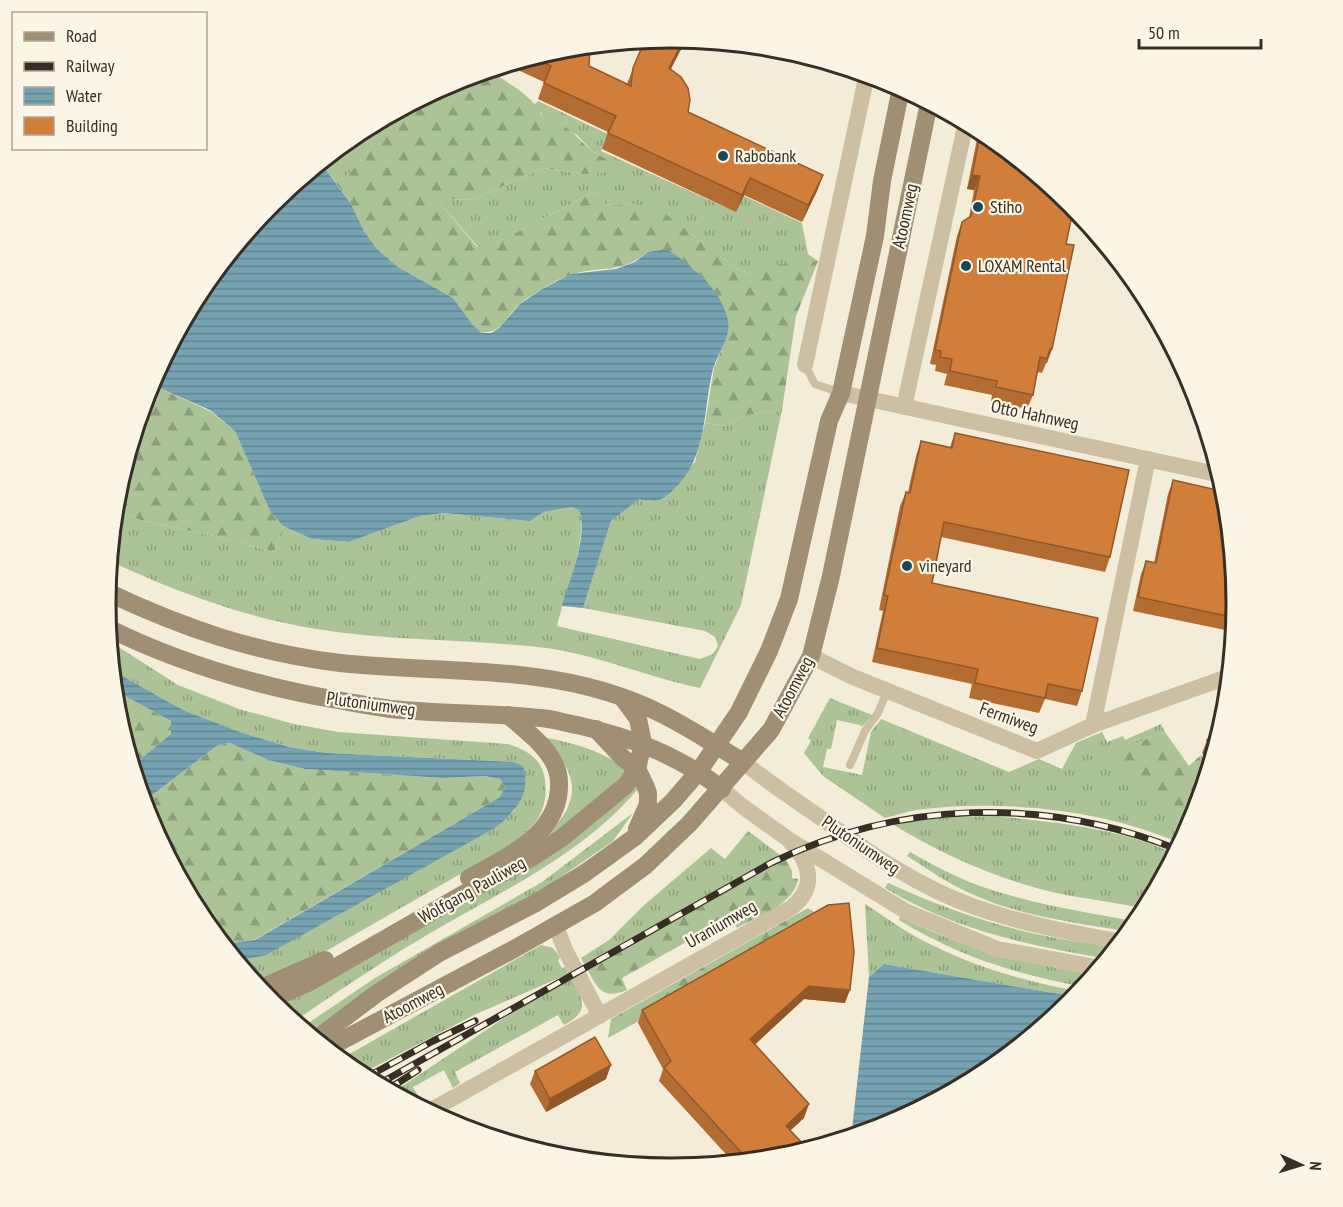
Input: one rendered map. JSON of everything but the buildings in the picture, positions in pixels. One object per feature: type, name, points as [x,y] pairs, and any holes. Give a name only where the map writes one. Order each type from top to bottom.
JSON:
[{"type":"main road","name":"Atoomweg","points":[[322,1035],[376,994],[439,953],[534,904],[585,873],[634,837],[673,801],[699,771],[739,712],[769,651],[789,599],[829,421],[841,393],[875,236],[882,181],[899,97]]},
{"type":"main road","name":"Atoomweg","points":[[334,1045],[595,903],[646,865],[690,823],[722,789],[771,730],[811,656],[831,576],[927,111]]},
{"type":"main road","name":"Plutoniumweg","points":[[116,596],[157,616],[240,645],[339,663],[558,681],[621,696],[675,722],[743,762]]},
{"type":"main road","name":"Plutoniumweg","points":[[117,632],[140,644],[203,668],[264,686],[391,709],[544,718],[596,729],[643,743],[699,771],[722,789]]},
{"type":"main road","points":[[621,696],[638,719],[643,743]]},
{"type":"main road","name":"Wolfgang Pauliweg","points":[[268,985],[326,960],[526,844],[544,826],[552,814],[559,791],[559,777],[555,764],[532,736],[508,715]]},
{"type":"main road","points":[[596,729],[623,758],[637,769],[648,793],[648,804],[634,837]]},
{"type":"main road","name":"Wolfgang Pauliweg","points":[[278,995],[308,983],[531,858],[563,837],[626,785],[637,769],[643,743]]},
{"type":"street","points":[[805,365],[865,83]]},
{"type":"street","points":[[904,407],[964,132]]},
{"type":"street","name":"Otto Hahnweg","points":[[841,393],[1211,473]]},
{"type":"street","points":[[1093,725],[1148,459]]},
{"type":"street","name":"Fermiweg","points":[[811,656],[887,691],[1036,751],[1093,725],[1221,679]]},
{"type":"street","name":"Plutoniumweg","points":[[743,762],[763,779],[881,860],[929,887],[975,907],[1065,932],[1113,940]]},
{"type":"street","name":"Plutoniumweg","points":[[722,789],[788,839],[907,912],[997,949],[1092,966]]},
{"type":"street","name":"Uraniumweg","points":[[437,1107],[791,908],[805,891],[809,880],[805,860],[788,839]]},
{"type":"street","points":[[556,926],[565,950],[600,1016]]},
{"type":"lane","points":[[805,365],[815,384],[841,393]]},
{"type":"lane","points":[[850,765],[887,691]]},
{"type":"green space","points":[[498,76],[535,104],[543,120],[564,126],[593,151],[615,165],[612,170],[604,173],[583,174],[543,168],[473,200],[433,195],[477,247],[488,247],[596,191],[606,205],[634,204],[659,209],[738,270],[750,273],[762,266],[818,261],[796,316],[782,410],[745,415],[726,426],[705,423],[714,368],[726,338],[724,310],[713,289],[693,268],[648,252],[620,267],[584,271],[561,278],[525,300],[499,327],[480,333],[453,298],[398,267],[377,249],[336,183],[349,174],[373,145],[368,139],[394,122],[459,90]]},
{"type":"green space","points":[[538,101],[608,134],[601,151],[723,206],[731,190],[802,223],[808,254],[818,261],[750,273],[738,270],[686,230],[634,204],[606,205],[596,191],[488,247],[478,247],[432,194],[452,199],[473,200],[543,168],[583,174],[615,165],[591,150],[577,135],[543,120],[541,113],[534,105]]},
{"type":"green space","points":[[368,139],[373,145],[349,174],[336,183],[326,169]]},
{"type":"green space","points":[[159,388],[210,411],[235,431],[270,511],[283,526],[274,552],[140,520],[124,514],[135,460]]},
{"type":"green space","points":[[782,410],[741,605],[700,688],[559,650],[510,644],[371,636],[289,624],[210,602],[117,564],[124,514],[140,520],[274,552],[283,526],[312,539],[349,542],[420,516],[444,513],[530,521],[544,512],[572,507],[579,510],[581,535],[557,626],[700,659],[713,654],[718,646],[715,637],[705,631],[583,608],[611,521],[639,498],[651,501],[695,462],[705,423],[726,426],[745,415]]},
{"type":"green space","points":[[118,647],[178,685],[239,709],[294,724],[338,732],[514,746],[535,759],[542,769],[546,789],[543,808],[536,821],[524,834],[495,854],[307,962],[263,979],[245,959],[495,828],[515,810],[513,762],[327,753],[289,747],[240,732],[183,710],[121,675]]},
{"type":"green space","points":[[124,696],[171,721],[171,734],[139,760]]},
{"type":"green space","points":[[830,698],[872,715],[862,727],[837,720],[831,749],[827,749],[823,767],[862,775],[871,732],[881,719],[1009,772],[1039,759],[1062,769],[1076,743],[1102,732],[1107,742],[1123,736],[1125,740],[1161,724],[1165,732],[1113,753],[1181,825],[1174,841],[1121,823],[1056,810],[1022,807],[925,809],[885,818],[823,776],[804,753],[811,741],[808,738]]},
{"type":"green space","points":[[1165,732],[1189,766],[1201,755],[1205,759],[1198,782],[1181,825],[1112,753]]},
{"type":"green space","points":[[543,737],[589,749],[610,758],[630,771],[576,821],[537,843],[552,830],[562,817],[572,792],[571,779],[566,766]]},
{"type":"green space","points":[[230,743],[268,760],[305,769],[443,778],[485,776],[500,779],[505,787],[500,797],[254,940],[232,943],[190,881],[173,849],[150,796],[218,745]]},
{"type":"green space","points":[[635,782],[638,789],[616,812],[568,852],[541,869],[396,954],[301,1017],[283,1000]]},
{"type":"green space","points":[[633,813],[613,841],[545,888],[316,1030],[308,1023],[375,978],[542,882]]},
{"type":"green space","points":[[994,816],[1064,824],[1110,832],[1169,851],[1136,907],[1052,892],[1010,880],[930,846],[892,824],[947,817]]},
{"type":"green space","points":[[748,831],[780,855],[584,964],[581,958],[609,940],[643,906],[711,848],[725,859]]},
{"type":"green space","points":[[910,852],[958,877],[1007,895],[1127,920],[1120,930],[1012,909],[974,895],[948,882],[907,856]]},
{"type":"green space","points":[[786,859],[792,871],[792,878],[798,879],[790,896],[774,909],[737,928],[731,917],[622,978],[627,990],[612,994],[598,987],[587,969]]},
{"type":"green space","points":[[888,883],[979,919],[1017,930],[1108,947],[1099,957],[1021,942],[966,926],[912,903],[885,888]]},
{"type":"green space","points":[[865,904],[915,936],[950,954],[986,968],[1070,990],[1065,995],[884,964],[869,977]]},
{"type":"green space","points":[[808,908],[824,918],[608,1038],[611,1019]]},
{"type":"green space","points":[[900,917],[949,938],[996,954],[1086,973],[1075,985],[1036,977],[965,954],[899,920]]},
{"type":"green space","points":[[541,945],[553,948],[560,957],[558,961],[562,968],[565,967],[568,974],[474,1015],[370,1069],[348,1055]]},
{"type":"green space","points":[[571,978],[582,1004],[578,1015],[564,1025],[558,1015],[455,1072],[460,1083],[453,1088],[444,1070],[413,1087],[419,1098],[400,1088],[507,1016]]},
{"type":"water","points":[[326,169],[351,204],[364,231],[377,249],[398,267],[453,298],[481,333],[491,333],[499,328],[520,304],[571,274],[616,269],[635,262],[648,252],[667,249],[705,279],[719,298],[728,321],[728,333],[713,369],[700,445],[695,459],[678,485],[665,497],[652,501],[639,499],[611,521],[583,608],[562,606],[580,545],[582,532],[579,510],[572,507],[544,512],[530,521],[444,513],[420,516],[349,542],[312,539],[283,526],[270,511],[235,431],[210,410],[159,388],[173,358],[190,326],[231,265],[279,211]]},
{"type":"water","points":[[121,675],[183,710],[240,732],[289,747],[327,753],[513,762],[523,766],[525,785],[515,809],[495,828],[266,955],[245,959],[232,943],[255,940],[500,797],[505,787],[500,779],[485,776],[443,778],[305,769],[268,760],[230,743],[218,745],[150,796],[139,760],[171,734],[171,721],[124,696]]},
{"type":"water","points":[[884,964],[1065,995],[1010,1044],[949,1085],[917,1102],[852,1129],[869,977]]},
{"type":"railway","points":[[386,1080],[771,863],[820,842],[870,827],[921,817],[973,813],[1025,814],[1077,820],[1128,832],[1171,847]]},
{"type":"railway","points":[[375,1073],[475,1021]]},
{"type":"railway","points":[[394,1085],[418,1070]]},
{"type":"place","name":"Rabobank","points":[[723,156]]},
{"type":"place","name":"Stiho","points":[[978,207]]},
{"type":"place","name":"LOXAM Rental","points":[[966,266]]},
{"type":"place","name":"vineyard","points":[[907,566]]}]
